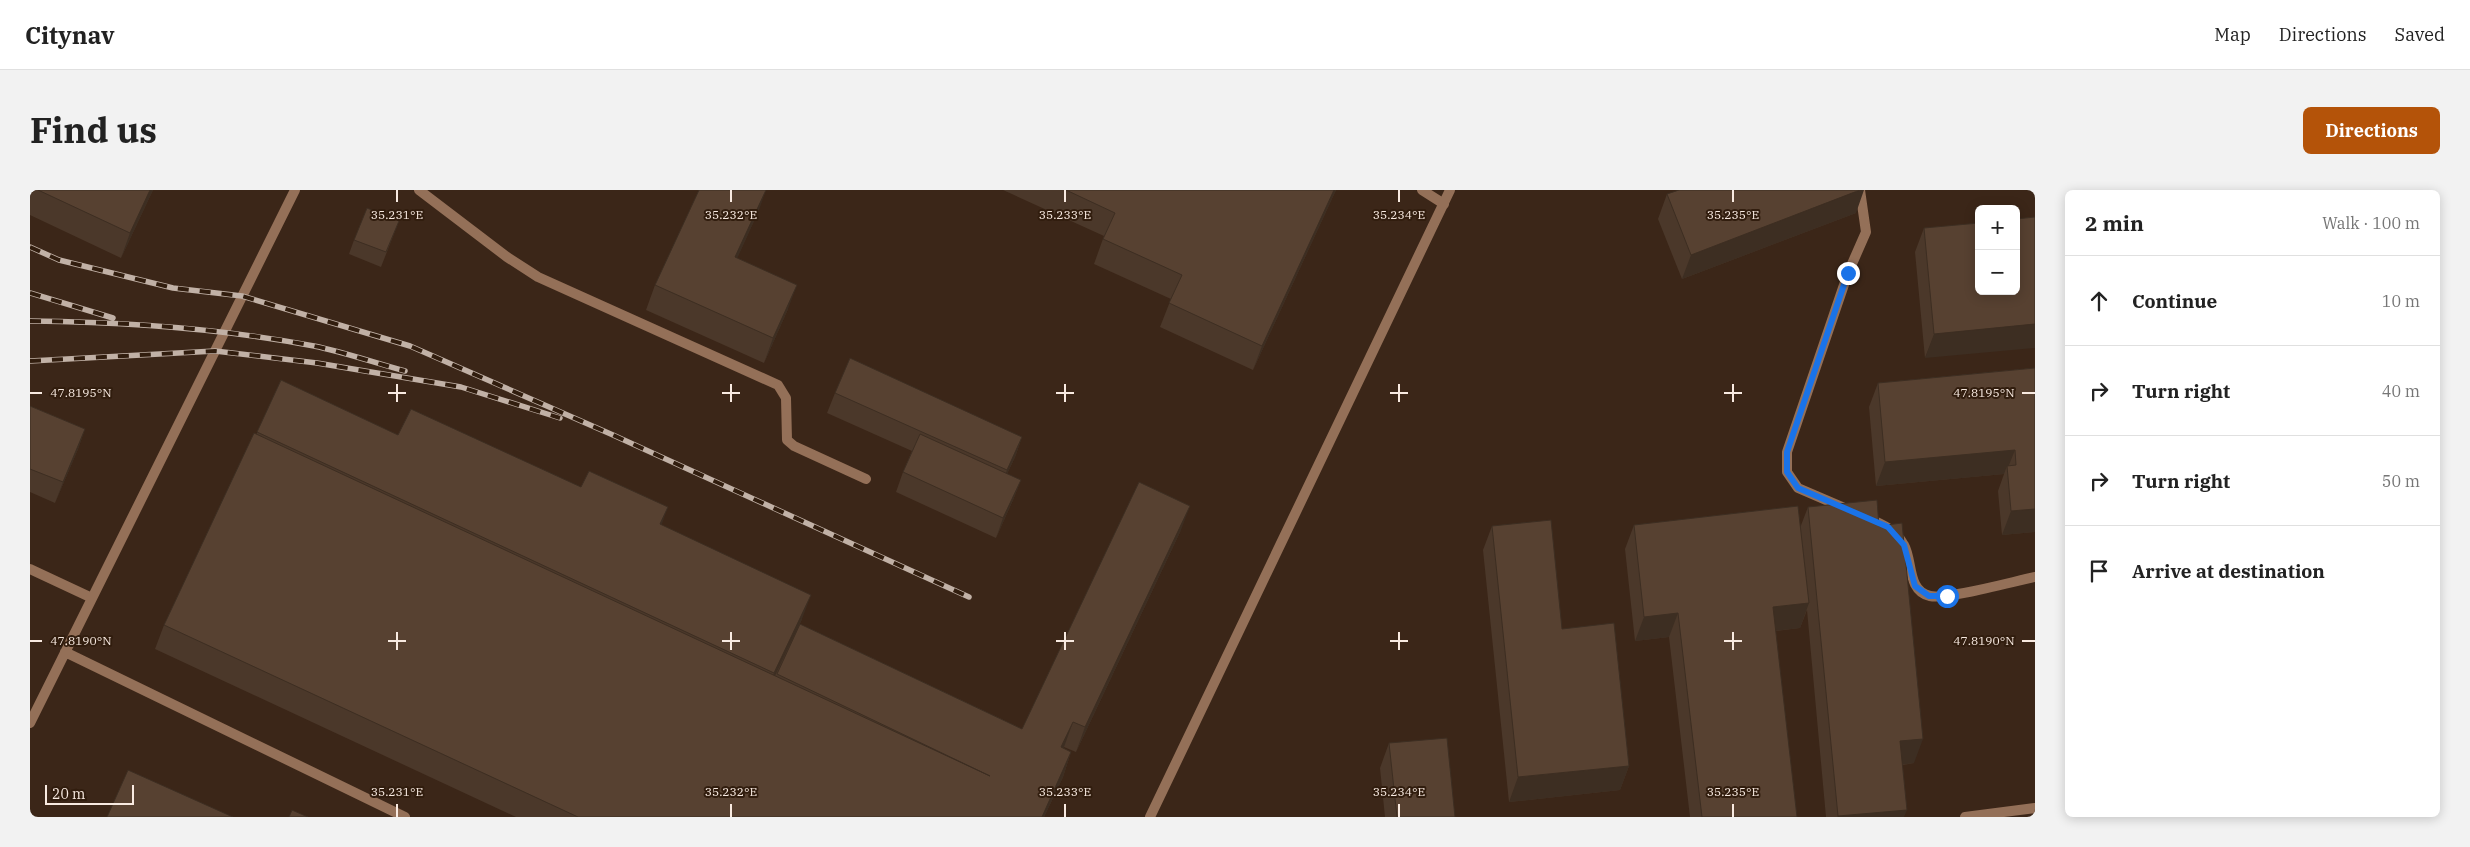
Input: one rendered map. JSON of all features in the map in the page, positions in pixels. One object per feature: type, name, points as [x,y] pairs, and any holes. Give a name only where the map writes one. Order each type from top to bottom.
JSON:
[{"type":"street","points":[[30,723],[295,190]]},
{"type":"street","points":[[419,190],[507,257],[538,277],[778,385],[786,398],[787,440],[794,446],[866,479]]},
{"type":"street","points":[[1422,190],[1444,204]]},
{"type":"street","points":[[1150,817],[1450,190]]},
{"type":"street","points":[[1860,190],[1866,232],[1848,273],[1790,442],[1787,452],[1787,472],[1798,488],[1888,527],[1904,545],[1915,586],[1929,596],[1947,596],[2035,577]]},
{"type":"street","points":[[30,569],[92,598]]},
{"type":"street","points":[[65,652],[405,817]]},
{"type":"street","points":[[1965,817],[2035,808]]},
{"type":"building","points":[[38,190],[150,190],[130,233]]},
{"type":"building","points":[[699,190],[766,190],[735,257],[797,285],[773,338],[655,285]]},
{"type":"building","points":[[1066,190],[1334,190],[1262,346],[1169,303],[1182,275],[1103,239],[1115,213]]},
{"type":"building","points":[[1679,190],[1860,190],[1691,255],[1667,194]]},
{"type":"building","points":[[367,208],[399,221],[386,252],[354,240]]},
{"type":"building","points":[[2035,217],[2035,324],[1934,334],[1924,228],[1975,223],[1975,295],[2020,295],[2020,219]]},
{"type":"building","points":[[850,358],[1022,437],[1007,470],[835,393]]},
{"type":"building","points":[[2035,368],[2035,509],[2011,511],[2007,466],[2016,465],[2015,450],[1885,462],[1878,383]]},
{"type":"building","points":[[281,380],[398,435],[411,409],[581,487],[589,471],[668,507],[660,524],[811,595],[774,673],[257,432]]},
{"type":"building","points":[[30,406],[85,429],[63,482],[30,469]]},
{"type":"building","points":[[254,433],[990,776],[777,674],[800,624],[1022,729],[1139,482],[1190,506],[1085,727],[1073,722],[1061,747],[1071,752],[1042,817],[578,817],[164,625]]},
{"type":"building","points":[[920,434],[1021,480],[1003,518],[903,472]]},
{"type":"building","points":[[1877,500],[1879,526],[1902,523],[1923,739],[1900,741],[1907,810],[1838,816],[1808,507]]},
{"type":"building","points":[[1798,506],[1809,603],[1773,607],[1797,817],[1702,817],[1678,613],[1644,617],[1634,525]]},
{"type":"building","points":[[1551,520],[1562,629],[1614,623],[1629,766],[1518,777],[1492,526]]},
{"type":"building","points":[[1447,738],[1455,817],[1397,817],[1389,743]]},
{"type":"building","points":[[128,770],[233,817],[107,817]]},
{"type":"building","points":[[292,810],[308,817],[289,817]]},
{"type":"railway","points":[[30,247],[59,260],[173,288],[242,296],[410,346],[613,435],[969,597]]},
{"type":"railway","points":[[30,293],[113,318]]},
{"type":"railway","points":[[30,321],[102,323],[208,330],[325,348],[405,371]]},
{"type":"railway","points":[[30,361],[215,351],[317,363],[461,387],[560,418]]},
{"type":"route","points":[[1848,273],[1787,452],[1787,472],[1798,488],[1888,527],[1904,545],[1915,586],[1929,596],[1947,596]]}]
